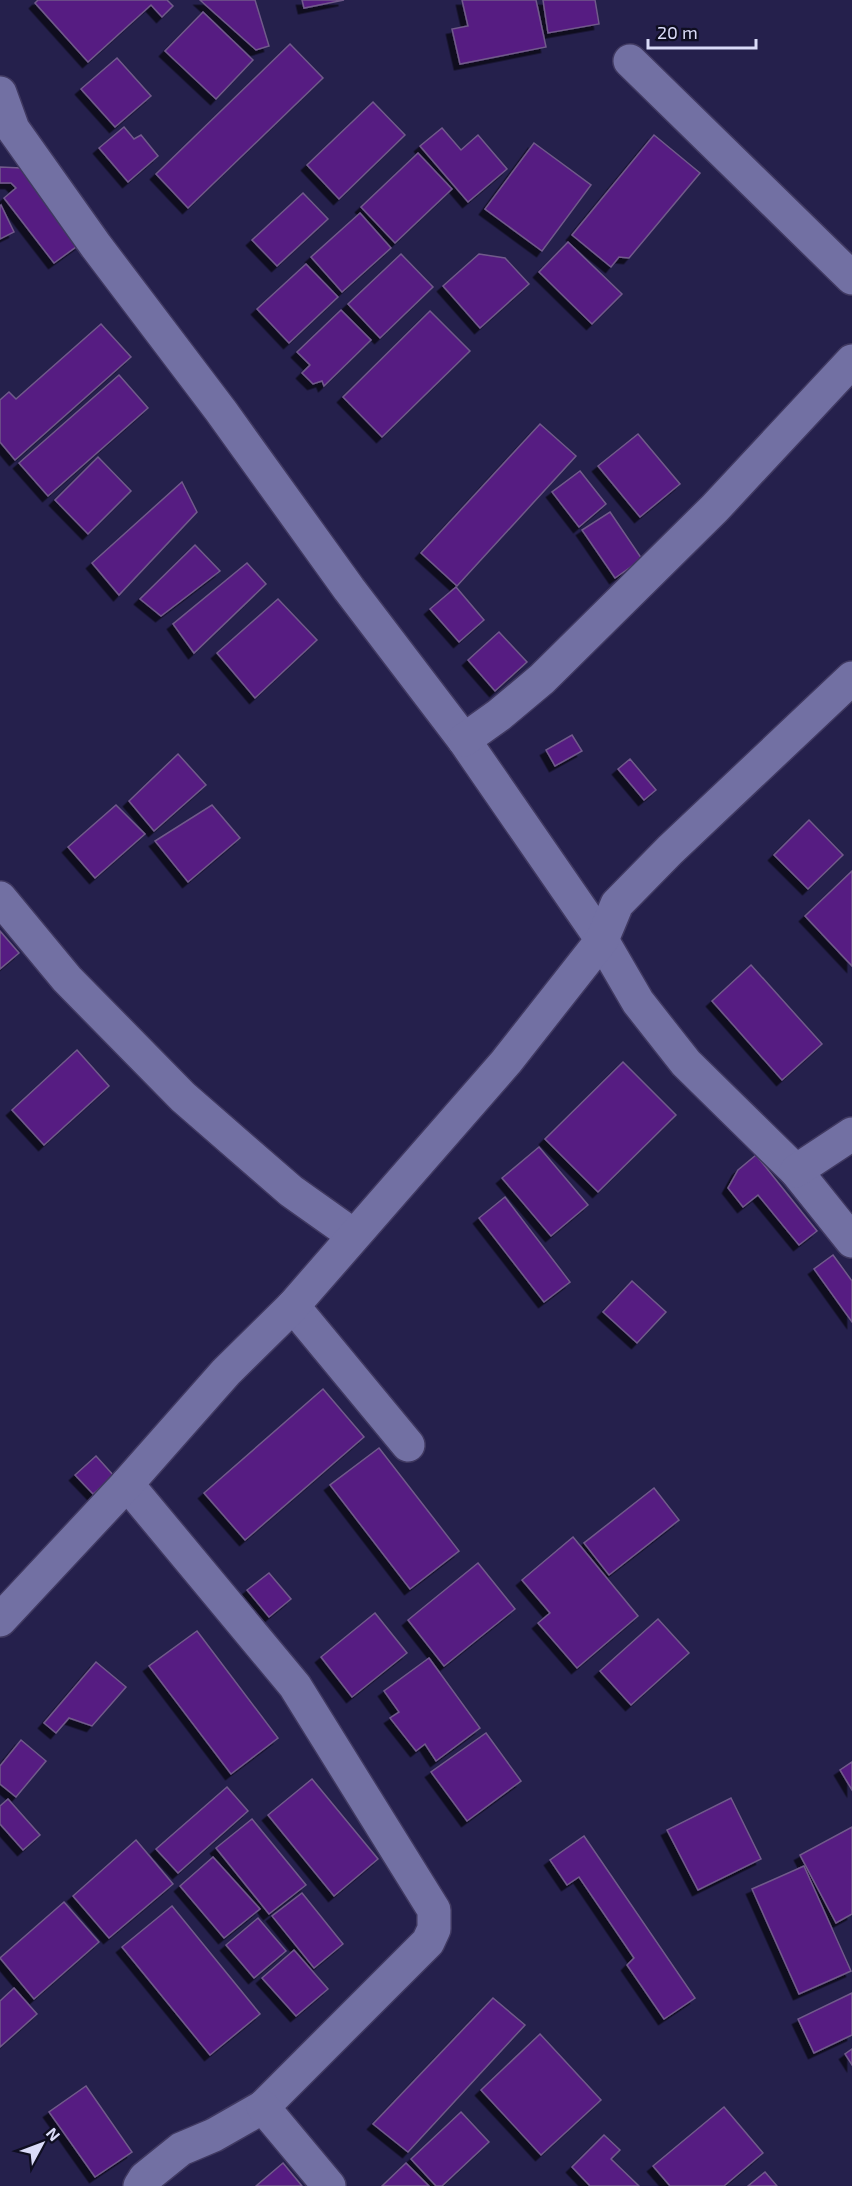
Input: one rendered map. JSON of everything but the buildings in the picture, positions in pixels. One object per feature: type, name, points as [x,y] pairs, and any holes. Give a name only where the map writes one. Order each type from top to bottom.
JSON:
[{"type":"street","points":[[630,61],[852,278]]},
{"type":"street","points":[[0,93],[6,130],[221,411],[349,589],[464,740],[602,940],[639,1002],[686,1063],[796,1172],[852,1240]]},
{"type":"street","points":[[464,740],[499,716],[542,680],[715,508],[852,361]]},
{"type":"street","points":[[0,1620],[127,1484],[226,1372],[293,1306],[506,1062],[602,940],[617,904],[670,850],[852,678]]},
{"type":"street","points":[[0,898],[67,980],[183,1097],[291,1191],[354,1235]]},
{"type":"street","points":[[796,1172],[852,1134]]},
{"type":"street","points":[[293,1306],[408,1445]]},
{"type":"street","points":[[127,1484],[295,1686],[434,1910],[434,1929],[428,1942],[263,2107],[214,2135],[181,2149],[145,2178],[140,2186]]},
{"type":"street","points":[[263,2107],[329,2186]]}]
